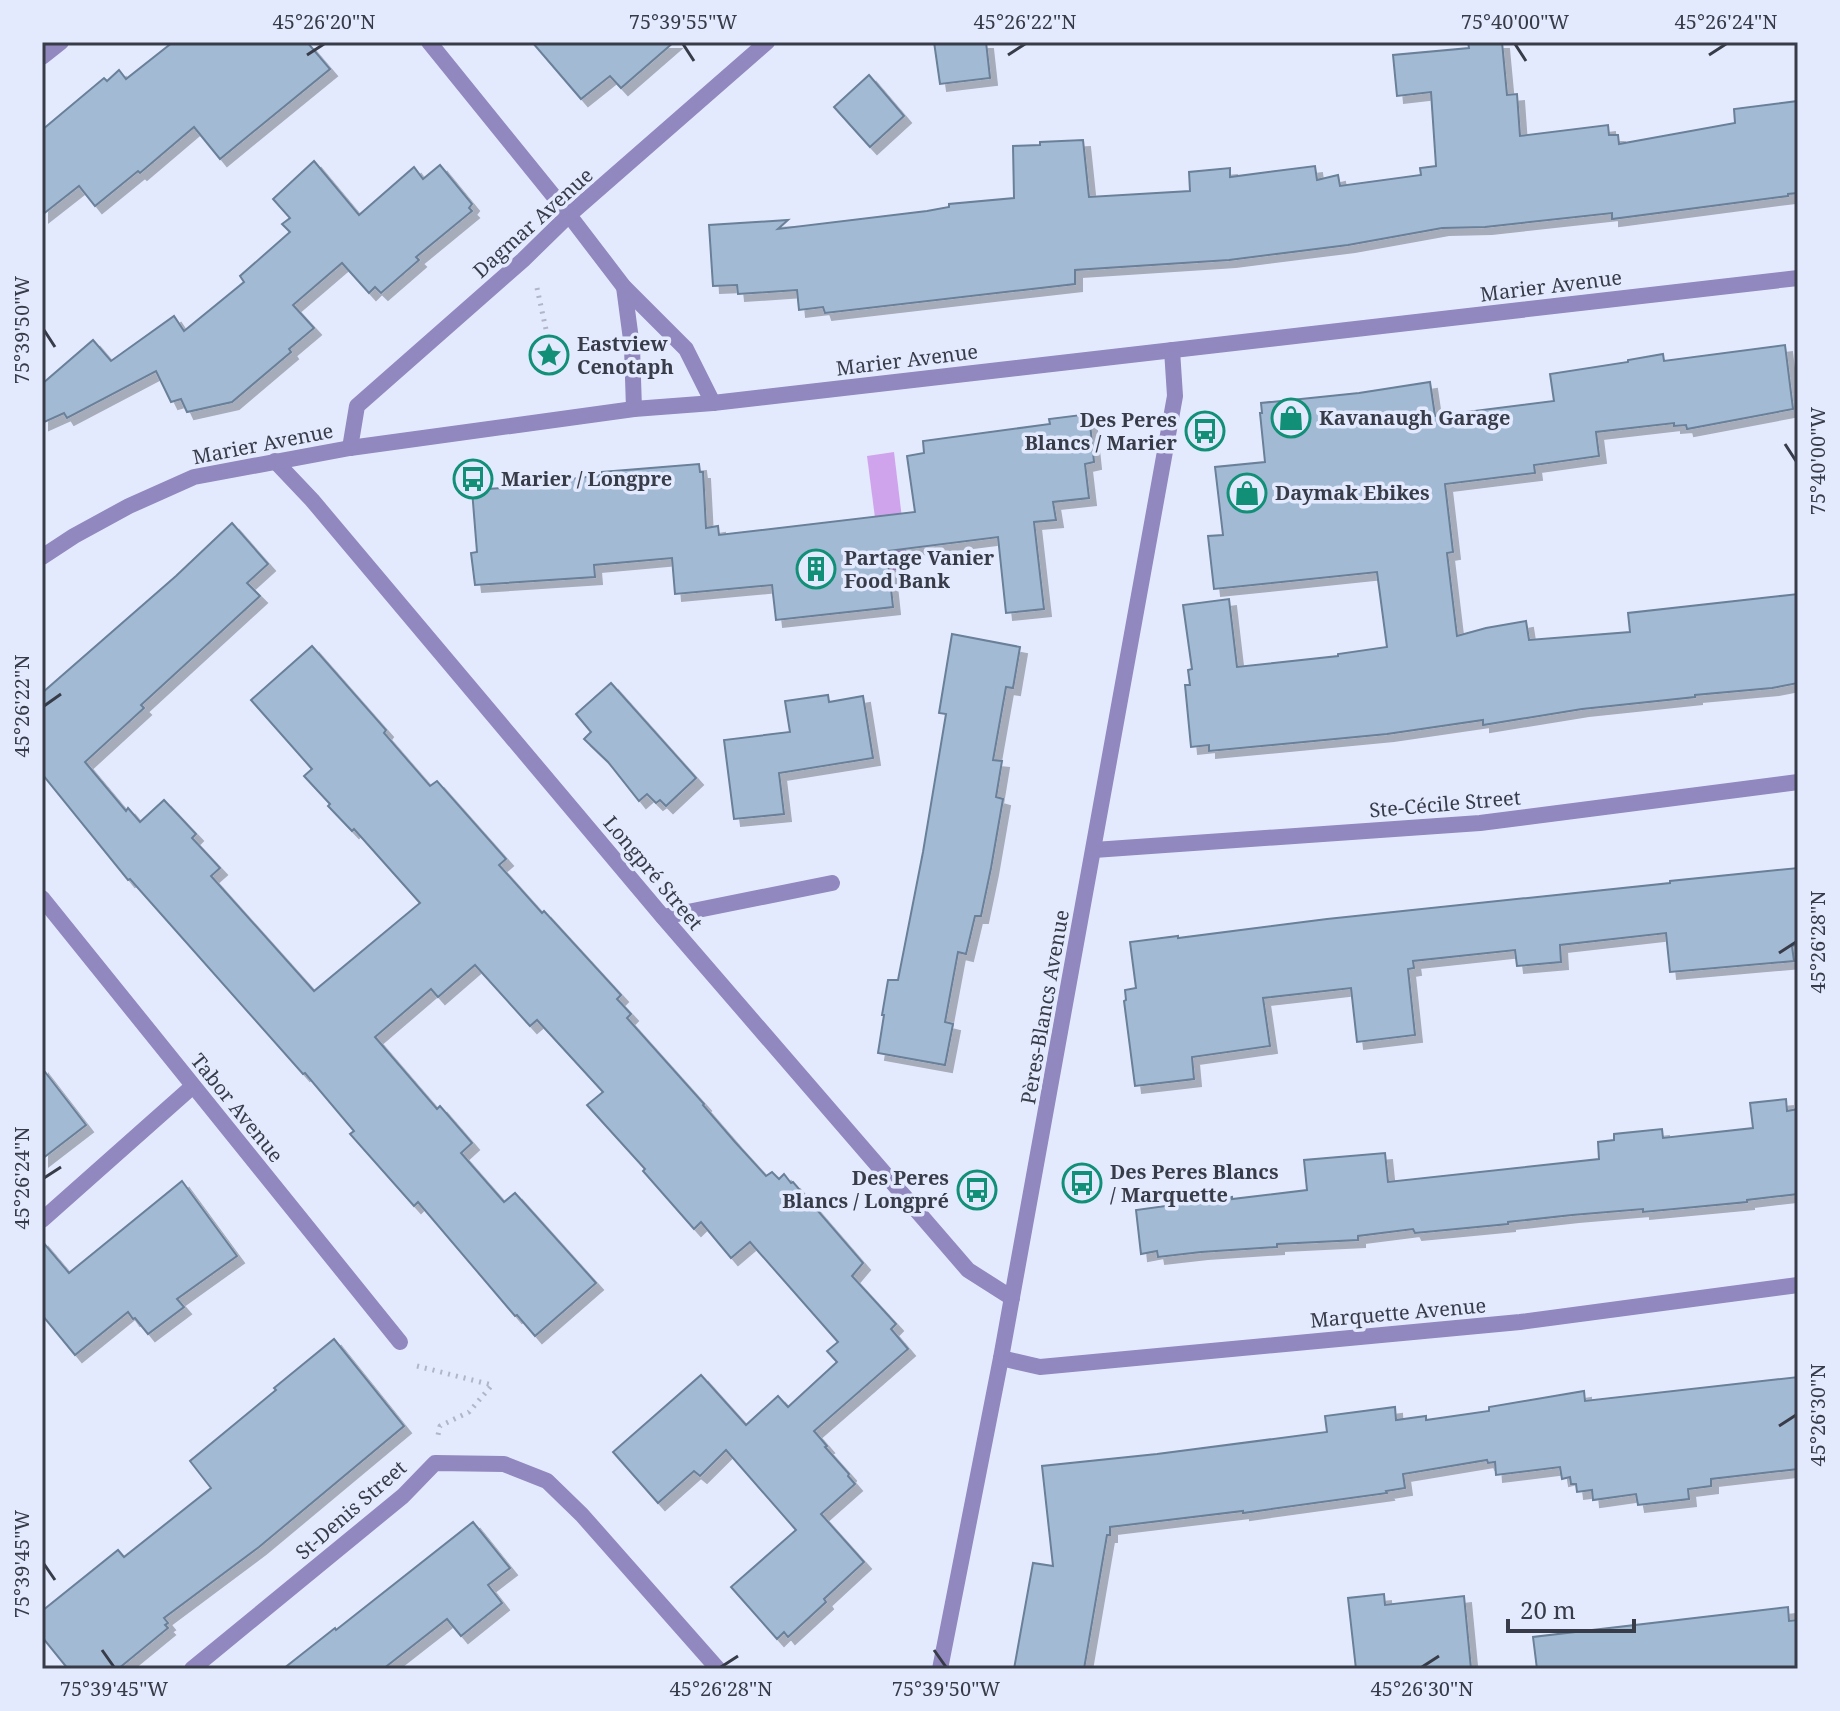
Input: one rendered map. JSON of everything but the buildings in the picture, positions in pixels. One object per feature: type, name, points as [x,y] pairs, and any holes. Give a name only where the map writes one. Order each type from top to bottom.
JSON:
[{"type":"street","points":[[42,57],[61,42]]},
{"type":"street","points":[[429,42],[624,287],[686,349],[713,403]]},
{"type":"street","name":"Dagmar Avenue","points":[[350,448],[357,406],[767,42]]},
{"type":"street","name":"Marier Avenue","points":[[42,557],[129,506],[194,477],[350,448],[634,409],[713,403],[1798,278]]},
{"type":"street","points":[[624,287],[632,347],[634,409]]},
{"type":"street","name":"Pères-Blancs Avenue","points":[[940,1669],[1001,1358],[1175,396],[1172,350]]},
{"type":"street","name":"Longpré Street","points":[[275,461],[312,500],[663,917],[968,1270],[1012,1298]]},
{"type":"street","name":"Ste-Cécile Street","points":[[1094,850],[1480,823],[1798,782]]},
{"type":"street","points":[[663,917],[832,883]]},
{"type":"street","name":"Tabor Avenue","points":[[42,898],[400,1342]]},
{"type":"street","points":[[42,1220],[193,1086]]},
{"type":"street","name":"Marquette Avenue","points":[[1001,1358],[1040,1367],[1051,1366],[1520,1322],[1798,1285]]},
{"type":"street","name":"St-Denis Street","points":[[192,1669],[403,1496],[435,1463],[504,1464],[547,1481],[582,1515],[718,1669]]},
{"type":"path","points":[[536,285],[547,334]]},
{"type":"path","points":[[400,1342],[405,1363],[492,1385],[469,1412]]},
{"type":"shaded area","points":[[894,452],[908,568],[882,572],[867,456]]},
{"type":"place","name":"Eastview Cenotaph","points":[[549,355]]},
{"type":"place","name":"Kavanaugh Garage","points":[[1291,418]]},
{"type":"place","name":"Des Peres Blancs / Marier","points":[[1205,431]]},
{"type":"place","name":"Marier / Longpre","points":[[473,479]]},
{"type":"place","name":"Daymak Ebikes","points":[[1247,493]]},
{"type":"place","name":"Partage Vanier Food Bank","points":[[816,569]]},
{"type":"place","name":"Des Peres Blancs / Marquette","points":[[1082,1183]]},
{"type":"place","name":"Des Peres Blancs / Longpré","points":[[977,1190]]}]
